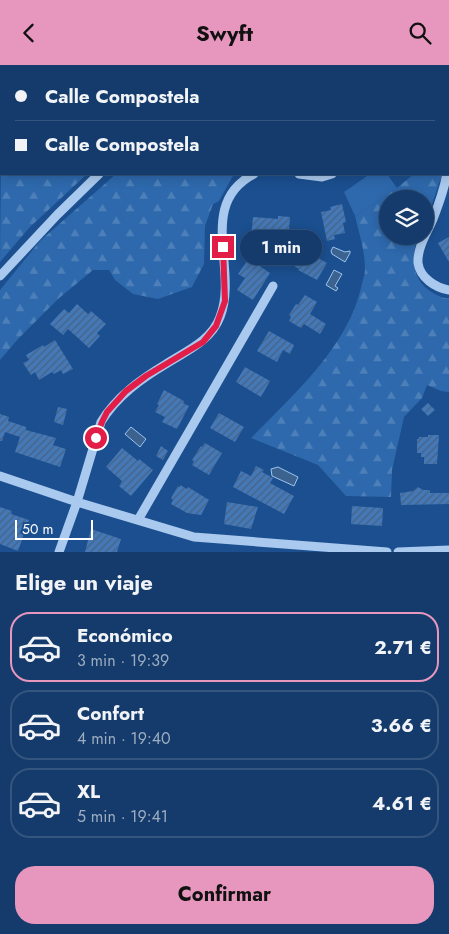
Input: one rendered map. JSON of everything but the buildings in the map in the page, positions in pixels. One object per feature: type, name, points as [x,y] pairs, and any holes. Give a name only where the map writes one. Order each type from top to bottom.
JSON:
[{"type":"street","points":[[0,276],[57,215],[98,175]]},
{"type":"street","points":[[59,551],[107,412],[126,391],[146,376],[203,342],[216,326],[225,301],[222,229],[224,207],[233,190],[245,178],[252,175]]},
{"type":"street","points":[[307,175],[322,177],[329,175]]},
{"type":"street","points":[[448,175],[433,219],[420,249],[418,264],[430,283],[441,289],[449,290]]},
{"type":"street","points":[[138,520],[273,286]]},
{"type":"street","points":[[0,476],[77,502],[194,537],[387,551]]},
{"type":"street","points":[[398,551],[449,550]]},
{"type":"green space","points":[[1,175],[86,175],[29,228],[0,262]]},
{"type":"green space","points":[[115,175],[233,175],[219,201],[213,204],[205,226],[204,264],[192,287],[158,299],[133,294],[115,280],[109,270],[93,270],[58,299],[0,360],[0,290],[40,241]]},
{"type":"green space","points":[[369,175],[388,175],[397,188],[394,190],[379,190],[379,200],[355,216],[344,192]]},
{"type":"green space","points":[[413,175],[449,175],[449,185],[440,180],[434,198],[434,190],[394,190]]},
{"type":"green space","points":[[379,200],[379,245],[416,245],[414,252],[415,268],[421,283],[435,294],[449,298],[449,392],[427,385],[422,398],[404,417],[392,470],[391,497],[346,496],[318,465],[251,438],[316,370],[344,331],[354,310],[365,274],[363,249],[355,216]]},
{"type":"shaded area","points":[[333,247],[345,252],[350,251],[345,262],[332,254]]},
{"type":"shaded area","points":[[334,270],[342,274],[335,286],[338,288],[336,291],[326,285]]},
{"type":"shaded area","points":[[131,427],[146,439],[140,447],[125,434]]},
{"type":"shaded area","points":[[278,467],[298,477],[294,486],[272,476],[271,469]]},
{"type":"route","points":[[96,438],[107,412],[126,391],[166,363],[203,342],[216,326],[225,301],[223,247]]}]
